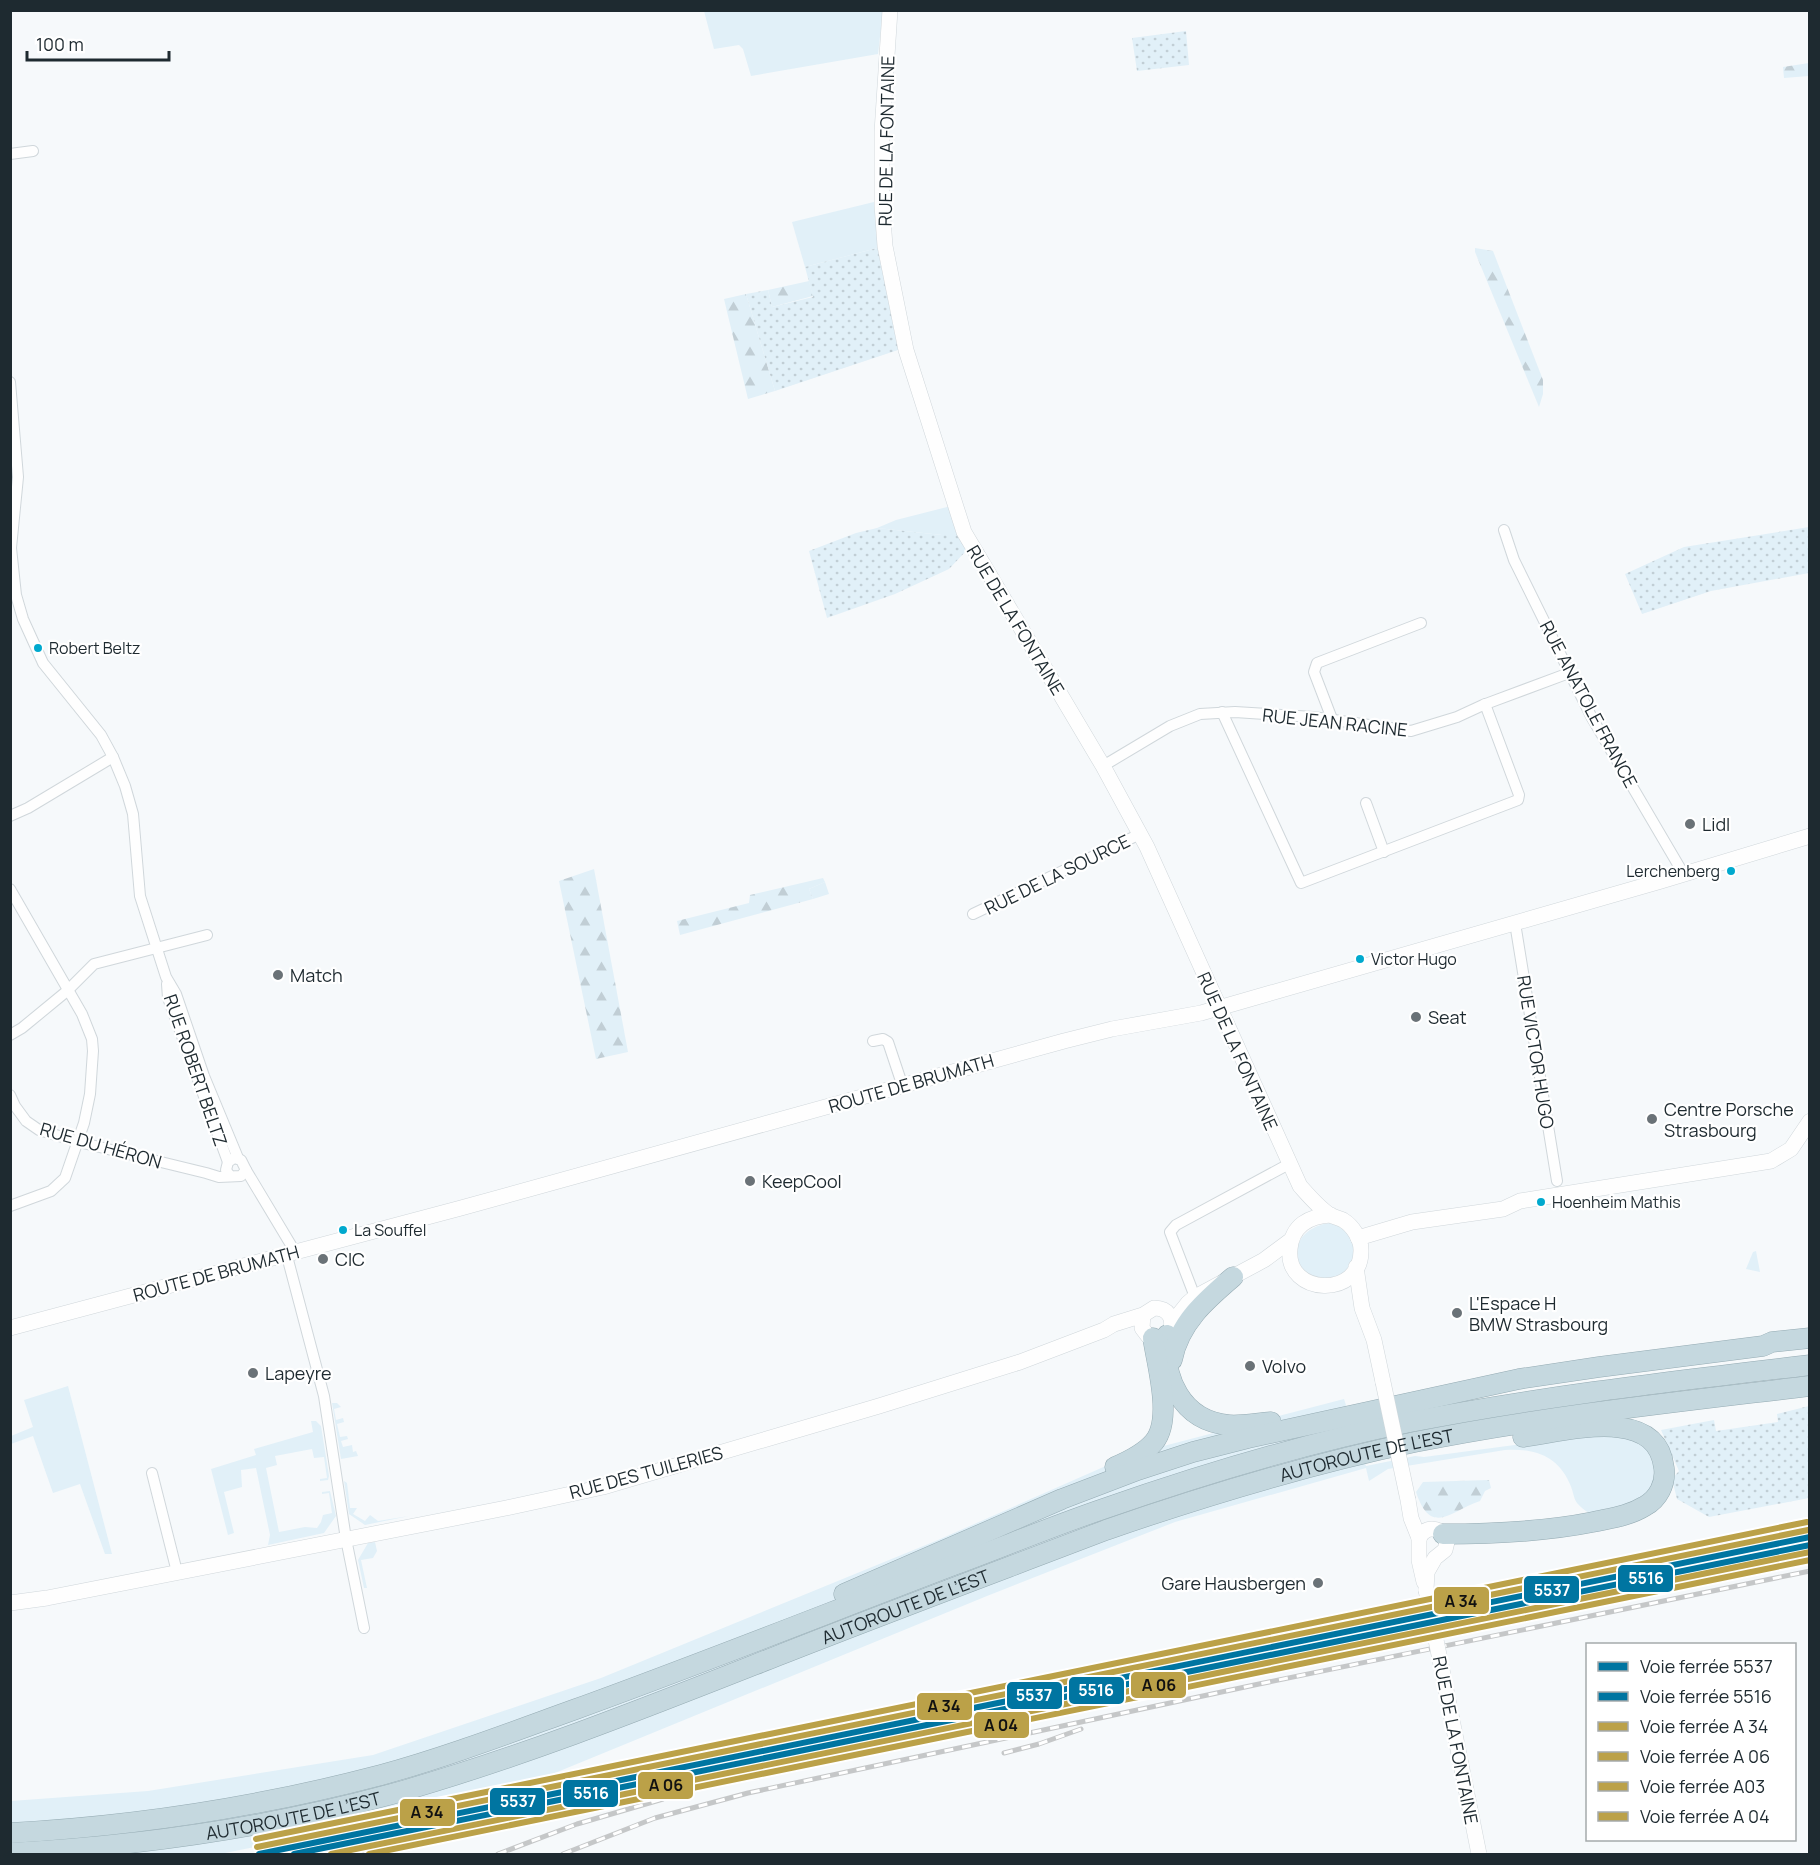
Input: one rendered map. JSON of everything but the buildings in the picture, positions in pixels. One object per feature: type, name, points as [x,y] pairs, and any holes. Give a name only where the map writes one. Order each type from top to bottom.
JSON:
[{"type":"highway","points":[[1173,1386],[1172,1361],[1183,1328],[1208,1298],[1233,1277]]},
{"type":"highway","points":[[1159,1332],[1173,1386],[1183,1402],[1194,1413],[1218,1423],[1244,1424],[1346,1417]]},
{"type":"highway","points":[[1035,1510],[1055,1495],[1132,1460],[1155,1442],[1162,1423],[1163,1409],[1159,1332]]},
{"type":"highway","points":[[812,1619],[829,1601],[1035,1510],[1138,1470],[1193,1452],[1248,1438],[1560,1372],[1809,1338]]},
{"type":"highway","points":[[1763,1346],[1772,1348],[1809,1345]]},
{"type":"highway","name":"AUTOROUTE DE L’EST","points":[[10,1833],[122,1825],[184,1816],[297,1795],[385,1774],[461,1750],[584,1706],[1100,1510],[1248,1462],[1410,1422],[1555,1398],[1809,1365]]},
{"type":"highway","name":"AUTOROUTE DE L’EST","points":[[10,1853],[113,1846],[184,1837],[244,1827],[390,1794],[470,1770],[604,1722],[1019,1563],[1183,1503],[1358,1455],[1485,1430],[1809,1386]]},
{"type":"highway","points":[[1428,1538],[1556,1529],[1622,1516],[1651,1503],[1662,1488],[1665,1472],[1662,1456],[1643,1434],[1633,1429],[1601,1427],[1511,1439],[1485,1430]]},
{"type":"street","name":"RUE DE LA FONTAINE","points":[[890,10],[882,132],[882,205],[885,246],[906,350],[964,532],[1103,766],[1140,834],[1300,1186],[1306,1214],[1291,1240]]},
{"type":"street","points":[[10,154],[33,151]]},
{"type":"street","name":"RUE ROBERT BELTZ","points":[[10,382],[14,488],[12,567],[16,595],[23,619],[43,663],[89,718],[113,757],[125,786],[133,813],[140,896],[156,948],[166,977],[176,994],[204,1076],[231,1168],[262,1198]]},
{"type":"street","name":"RUE ANATOLE FRANCE","points":[[1504,530],[1514,560],[1592,718],[1683,873]]},
{"type":"street","points":[[11,622],[23,619]]},
{"type":"street","points":[[1332,719],[1314,672],[1317,663],[1421,623]]},
{"type":"street","name":"RUE JEAN RACINE","points":[[1103,766],[1179,722],[1200,714],[1222,712],[1332,719],[1411,731],[1457,717],[1485,704],[1569,673]]},
{"type":"street","points":[[1222,712],[1301,883],[1518,800],[1520,795],[1485,704]]},
{"type":"street","points":[[10,816],[28,808],[113,757]]},
{"type":"street","points":[[1366,803],[1384,852]]},
{"type":"street","name":"RUE DE LA SOURCE","points":[[973,914],[1140,834]]},
{"type":"street","name":"ROUTE DE BRUMATH","points":[[10,1328],[698,1143],[902,1084],[1074,1038],[1201,1013],[1809,836]]},
{"type":"street","points":[[10,889],[82,1014],[92,1039],[93,1051],[90,1094],[79,1142],[65,1178],[51,1191],[10,1206]]},
{"type":"street","name":"RUE VICTOR HUGO","points":[[1515,923],[1557,1181]]},
{"type":"street","points":[[10,1035],[22,1029],[67,991],[94,964],[207,935]]},
{"type":"street","points":[[873,1041],[883,1039],[888,1042],[902,1084]]},
{"type":"street","name":"RUE DU HÉRON","points":[[10,1095],[26,1121],[39,1130],[207,1173],[214,1177],[231,1168]]},
{"type":"street","points":[[1358,1238],[1412,1222],[1503,1209],[1520,1201],[1771,1161],[1778,1159],[1791,1149],[1809,1121]]},
{"type":"street","name":"RUE ROBERT BELTZ","points":[[231,1168],[244,1162],[246,1170],[291,1245],[288,1260],[324,1396],[346,1539],[364,1628]]},
{"type":"street","points":[[1191,1300],[1170,1232],[1176,1224],[1289,1164]]},
{"type":"street","name":"RUE DE LA FONTAINE","points":[[1300,1186],[1331,1215],[1344,1220],[1352,1227],[1358,1238],[1361,1250],[1356,1267],[1362,1308],[1374,1340],[1408,1500],[1428,1538],[1426,1557],[1435,1558]]},
{"type":"street","points":[[1300,1226],[1316,1216],[1331,1215]]},
{"type":"street","points":[[1291,1240],[1289,1254],[1293,1267]]},
{"type":"street","name":"RUE DES TUILERIES","points":[[10,1603],[346,1539],[603,1486],[879,1406],[1020,1362],[1104,1330],[1113,1324],[1143,1315],[1154,1308],[1163,1309],[1191,1300],[1264,1260],[1291,1240]]},
{"type":"street","points":[[1264,1260],[1293,1267]]},
{"type":"street","name":"RUE DE LA FONTAINE","points":[[1293,1267],[1302,1278],[1311,1284],[1322,1287],[1332,1286],[1344,1291],[1362,1308]]},
{"type":"street","points":[[1332,1286],[1345,1281],[1356,1267]]},
{"type":"street","name":"RUE DES TUILERIES","points":[[1104,1330],[1159,1332],[1191,1300]]},
{"type":"street","points":[[1143,1315],[1141,1323],[1159,1332],[1170,1314],[1163,1309]]},
{"type":"street","points":[[152,1473],[177,1572]]},
{"type":"street","name":"RUE DE LA FONTAINE","points":[[1426,1590],[1427,1572],[1435,1558],[1445,1550],[1446,1542],[1428,1538]]},
{"type":"street","name":"RUE DE LA FONTAINE","points":[[1428,1538],[1419,1560],[1479,1854]]},
{"type":"green space","points":[[704,11],[883,11],[878,54],[751,76],[743,49],[739,45],[714,49]]},
{"type":"green space","points":[[1186,31],[1189,65],[1137,71],[1132,38]]},
{"type":"green space","points":[[1809,63],[1809,76],[1784,78],[1783,67]]},
{"type":"green space","points":[[878,201],[881,247],[805,267],[792,222]]},
{"type":"green space","points":[[881,247],[901,349],[775,391],[746,294],[768,290],[772,307],[813,297],[805,267]]},
{"type":"green space","points":[[1475,248],[1493,251],[1543,380],[1543,394],[1539,407],[1475,252]]},
{"type":"green space","points":[[809,281],[813,296],[772,307],[768,290]]},
{"type":"green space","points":[[746,294],[775,391],[748,399],[724,299]]},
{"type":"green space","points":[[951,506],[962,535],[877,528],[896,520]]},
{"type":"green space","points":[[1809,527],[1809,573],[1711,591],[1642,614],[1625,574],[1684,547]]},
{"type":"green space","points":[[877,528],[962,535],[966,551],[949,569],[895,594],[827,618],[809,551],[856,533]]},
{"type":"green space","points":[[594,869],[628,1052],[596,1059],[559,881]]},
{"type":"green space","points":[[823,878],[825,882],[809,889],[813,899],[680,935],[677,921],[749,903],[750,895]]},
{"type":"green space","points":[[825,882],[829,894],[813,899],[809,889]]},
{"type":"green space","points":[[1330,1223],[1343,1229],[1350,1236],[1355,1260],[1338,1280],[1311,1279],[1300,1265],[1297,1248],[1309,1231]]},
{"type":"green space","points":[[1756,1251],[1760,1272],[1746,1269],[1753,1252]]},
{"type":"green space","points":[[68,1386],[112,1554],[105,1554],[80,1484],[53,1493],[33,1436],[11,1444],[11,1436],[33,1427],[24,1400]]},
{"type":"green space","points":[[1344,1399],[1366,1466],[1415,1456],[1424,1457],[1599,1434],[1620,1436],[1637,1441],[1649,1453],[1658,1472],[1645,1501],[1626,1508],[1589,1513],[1576,1502],[1569,1482],[1558,1465],[1543,1455],[1525,1450],[1505,1450],[1388,1469],[1369,1481],[1366,1468],[1175,1522],[987,1596],[489,1800],[220,1854],[11,1854],[11,1801],[148,1791],[373,1755],[601,1678],[938,1540],[1133,1454]]},
{"type":"green space","points":[[332,1403],[337,1403],[341,1407],[334,1409],[336,1420],[343,1418],[344,1422],[337,1424],[340,1437],[347,1436],[348,1439],[341,1441],[343,1447],[352,1445],[353,1452],[356,1451],[358,1456],[341,1459]]},
{"type":"green space","points":[[1809,1406],[1809,1498],[1709,1517],[1677,1499],[1672,1479],[1679,1471],[1661,1430],[1714,1420],[1716,1431],[1778,1422],[1777,1414]]},
{"type":"green space","points":[[311,1421],[316,1421],[321,1426],[328,1480],[320,1481],[320,1479],[327,1478],[324,1457],[314,1458],[312,1449],[275,1456],[277,1465],[266,1468],[279,1532],[305,1527],[317,1528],[323,1515],[332,1513],[329,1493],[322,1494],[322,1492],[330,1491],[336,1516],[324,1533],[268,1545],[270,1535],[256,1468],[241,1470],[242,1487],[224,1492],[234,1533],[228,1535],[211,1469],[256,1455],[254,1449],[313,1432]]},
{"type":"green space","points":[[1489,1480],[1491,1488],[1485,1491],[1480,1501],[1443,1517],[1428,1514],[1416,1492],[1423,1482]]},
{"type":"green space","points":[[344,1481],[347,1483],[350,1508],[357,1508],[353,1514],[365,1521],[370,1515],[378,1521],[409,1516],[365,1525],[349,1514]]},
{"type":"green space","points":[[375,1542],[377,1551],[373,1558],[361,1560],[367,1588],[364,1588],[358,1560],[368,1543]]},
{"type":"railway","points":[[345,1854],[1810,1556]]},
{"type":"railway","points":[[563,1854],[655,1818],[748,1793],[1259,1684],[1810,1571]]},
{"type":"railway","points":[[1004,1753],[1039,1744],[1081,1729]]},
{"type":"railway","points":[[498,1854],[577,1824],[663,1799]]},
{"type":"rail line","name":"A03","points":[[256,1839],[1807,1522]]},
{"type":"rail line","name":"5537","points":[[259,1854],[1810,1537]]},
{"type":"rail line","name":"5516","points":[[294,1854],[1810,1545]]},
{"type":"transit line","points":[[257,1847],[1808,1530]]},
{"type":"transit line","points":[[331,1854],[1810,1552]]},
{"type":"transit line","points":[[369,1854],[1810,1560]]},
{"type":"place","name":"Robert Beltz","points":[[38,648]]},
{"type":"place","name":"Lidl","points":[[1690,824]]},
{"type":"place","name":"Lerchenberg","points":[[1731,871]]},
{"type":"place","name":"Victor Hugo","points":[[1360,959]]},
{"type":"place","name":"Match","points":[[278,975]]},
{"type":"place","name":"Seat","points":[[1416,1017]]},
{"type":"place","name":"Centre Porsche Strasbourg","points":[[1652,1119]]},
{"type":"place","name":"KeepCool","points":[[750,1181]]},
{"type":"place","name":"Hoenheim Mathis","points":[[1541,1202]]},
{"type":"place","name":"La Souffel","points":[[343,1230]]},
{"type":"place","name":"CIC","points":[[323,1259]]},
{"type":"place","name":"L'Espace H BMW Strasbourg","points":[[1457,1313]]},
{"type":"place","name":"Volvo","points":[[1250,1366]]},
{"type":"place","name":"Lapeyre","points":[[253,1373]]},
{"type":"place","name":"Gare Hausbergen","points":[[1318,1583]]}]
